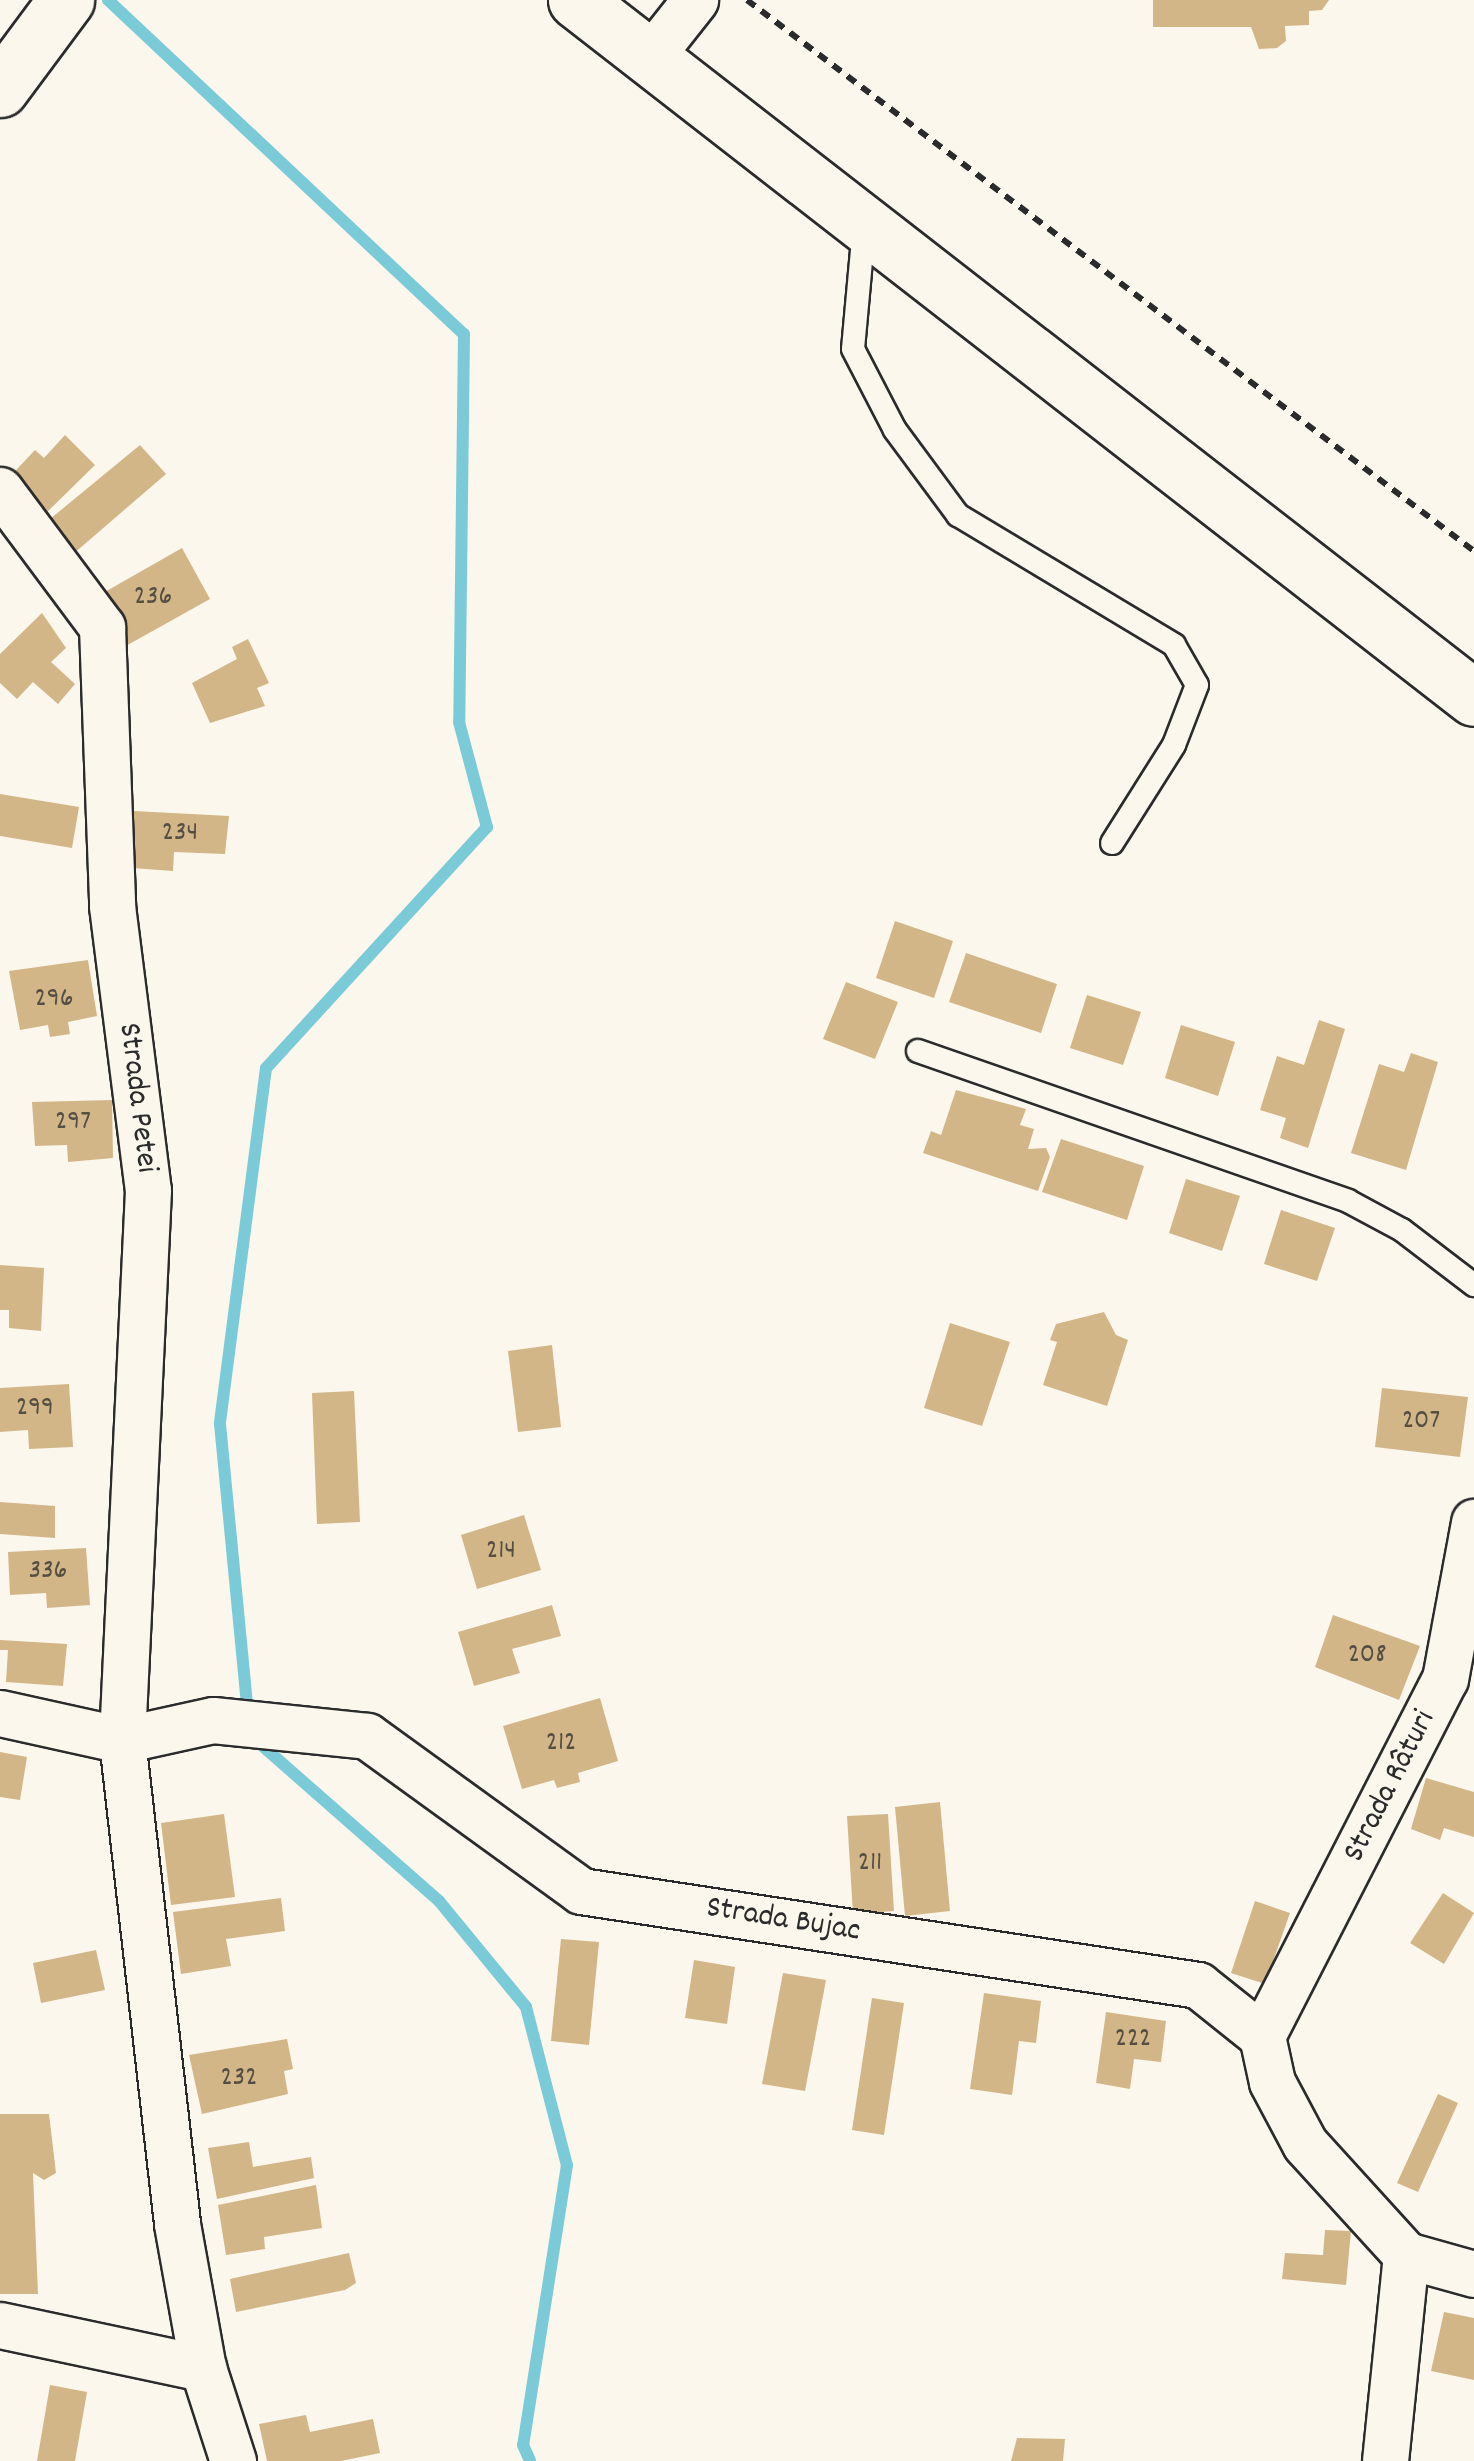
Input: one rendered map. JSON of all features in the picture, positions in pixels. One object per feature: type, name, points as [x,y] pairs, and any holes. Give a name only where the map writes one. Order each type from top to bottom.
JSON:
[{"type":"street","points":[[576,0],[865,219],[1474,698]]},
{"type":"street","points":[[650,57],[695,0]]},
{"type":"street","points":[[0,89],[62,6]]},
{"type":"street","name":"Strada Petei","points":[[0,490],[102,626],[112,906],[148,1190],[122,1740],[177,2224],[203,2368],[233,2461]]},
{"type":"street","name":"Strada Râturi","points":[[1262,2036],[1445,1680],[1474,1522]]},
{"type":"street","name":"Strada Bujac","points":[[0,1713],[122,1740],[213,1720],[367,1736],[581,1891],[1198,1985],[1262,2036]]},
{"type":"street","points":[[1262,2036],[1272,2082],[1305,2144],[1406,2255],[1474,2274]]},
{"type":"street","points":[[1384,2461],[1406,2255]]},
{"type":"street","points":[[0,2325],[203,2368]]},
{"type":"lane","points":[[865,219],[853,348],[895,430],[958,515],[1174,644],[1197,685],[1174,745],[1112,843]]},
{"type":"lane","points":[[918,1051],[1348,1201],[1402,1230],[1474,1285]]},
{"type":"path","points":[[747,0],[1474,551]]},
{"type":"building","points":[[1153,0],[1329,0],[1322,10],[1309,11],[1309,25],[1285,26],[1286,41],[1277,48],[1259,49],[1251,27],[1153,27]]},
{"type":"building","points":[[65,435],[95,465],[39,520],[2,485],[35,450],[44,458]]},
{"type":"building","points":[[140,445],[166,474],[72,555],[44,524]]},
{"type":"building","points":[[182,548],[210,599],[124,647],[96,597]]},
{"type":"building","points":[[42,613],[66,648],[51,662],[75,684],[58,704],[33,682],[17,699],[0,683],[0,654]]},
{"type":"building","points":[[248,639],[269,683],[257,688],[265,706],[210,723],[192,683],[237,659],[232,647]]},
{"type":"building","points":[[0,794],[79,807],[72,848],[0,836]]},
{"type":"building","points":[[134,811],[229,816],[225,854],[174,852],[173,871],[132,868]]},
{"type":"building","points":[[895,921],[953,941],[934,998],[876,978]]},
{"type":"building","points":[[966,953],[1057,984],[1041,1033],[949,1002]]},
{"type":"building","points":[[88,960],[97,1016],[68,1022],[70,1034],[50,1037],[48,1025],[20,1030],[9,971]]},
{"type":"building","points":[[846,982],[898,1002],[875,1059],[823,1039]]},
{"type":"building","points":[[1087,995],[1141,1012],[1123,1065],[1070,1048]]},
{"type":"building","points":[[1319,1020],[1345,1029],[1308,1148],[1280,1138],[1286,1118],[1260,1110],[1277,1056],[1304,1065]]},
{"type":"building","points":[[1181,1025],[1235,1042],[1218,1096],[1165,1078]]},
{"type":"building","points":[[1411,1053],[1438,1062],[1406,1170],[1351,1153],[1379,1064],[1404,1072]]},
{"type":"building","points":[[956,1090],[1026,1109],[1020,1125],[1034,1129],[1028,1149],[1046,1148],[1050,1157],[1038,1191],[923,1153],[931,1131],[941,1135]]},
{"type":"building","points":[[112,1100],[113,1158],[68,1162],[67,1145],[35,1146],[32,1102]]},
{"type":"building","points":[[1061,1139],[1144,1166],[1127,1220],[1042,1192]]},
{"type":"building","points":[[1186,1179],[1240,1196],[1222,1251],[1169,1233]]},
{"type":"building","points":[[1281,1210],[1335,1228],[1317,1281],[1264,1264]]},
{"type":"building","points":[[0,1265],[44,1268],[41,1331],[9,1328],[9,1310],[0,1310]]},
{"type":"building","points":[[1104,1312],[1116,1335],[1128,1340],[1107,1406],[1043,1385],[1057,1342],[1050,1340],[1056,1324]]},
{"type":"building","points":[[950,1323],[1010,1342],[982,1426],[924,1408]]},
{"type":"building","points":[[552,1345],[561,1427],[518,1432],[508,1351]]},
{"type":"building","points":[[69,1384],[73,1447],[29,1449],[28,1430],[0,1432],[0,1388]]},
{"type":"building","points":[[1382,1388],[1468,1397],[1460,1457],[1375,1447]]},
{"type":"building","points":[[354,1391],[360,1522],[317,1524],[312,1393]]},
{"type":"building","points":[[0,1502],[55,1506],[55,1538],[0,1534]]},
{"type":"building","points":[[524,1515],[541,1570],[477,1589],[461,1535]]},
{"type":"building","points":[[86,1548],[90,1605],[47,1608],[46,1593],[10,1595],[8,1552]]},
{"type":"building","points":[[552,1605],[561,1636],[512,1649],[520,1673],[474,1686],[458,1632]]},
{"type":"building","points":[[1333,1615],[1420,1646],[1399,1700],[1315,1667]]},
{"type":"building","points":[[0,1640],[67,1644],[63,1686],[6,1682],[8,1650],[0,1650]]},
{"type":"building","points":[[600,1698],[618,1761],[578,1773],[580,1782],[557,1788],[554,1780],[522,1789],[503,1726]]},
{"type":"building","points":[[0,1752],[27,1757],[20,1800],[0,1797]]},
{"type":"building","points":[[1426,1778],[1474,1792],[1474,1837],[1444,1828],[1440,1840],[1411,1829]]},
{"type":"building","points":[[940,1802],[950,1911],[905,1916],[895,1807]]},
{"type":"building","points":[[224,1814],[235,1897],[171,1905],[161,1823]]},
{"type":"building","points":[[888,1814],[894,1911],[853,1914],[847,1816]]},
{"type":"building","points":[[1443,1893],[1474,1913],[1444,1964],[1410,1943]]},
{"type":"building","points":[[281,1898],[285,1931],[226,1939],[231,1966],[181,1974],[173,1912]]},
{"type":"building","points":[[1255,1901],[1290,1913],[1265,1984],[1231,1973]]},
{"type":"building","points":[[561,1939],[599,1942],[589,2045],[551,2041]]},
{"type":"building","points":[[96,1950],[105,1990],[41,2003],[33,1963]]},
{"type":"building","points":[[694,1960],[735,1967],[727,2024],[685,2018]]},
{"type":"building","points":[[783,1973],[826,1980],[805,2091],[762,2084]]},
{"type":"building","points":[[984,1993],[1041,2001],[1036,2043],[1019,2041],[1012,2095],[970,2089]]},
{"type":"building","points":[[872,1998],[904,2003],[884,2135],[852,2130]]},
{"type":"building","points":[[1106,2012],[1166,2021],[1161,2062],[1134,2059],[1130,2089],[1096,2083]]},
{"type":"building","points":[[287,2039],[293,2069],[284,2071],[288,2094],[202,2114],[189,2055]]},
{"type":"building","points":[[1438,2094],[1458,2103],[1418,2192],[1397,2183]]},
{"type":"building","points":[[0,2114],[49,2114],[56,2173],[44,2180],[33,2173],[38,2294],[0,2294]]},
{"type":"building","points":[[249,2142],[253,2167],[311,2157],[314,2178],[217,2199],[208,2148]]},
{"type":"building","points":[[316,2185],[322,2228],[264,2237],[265,2249],[226,2255],[218,2205]]},
{"type":"building","points":[[1325,2230],[1351,2231],[1346,2285],[1282,2279],[1285,2253],[1323,2255]]},
{"type":"building","points":[[349,2253],[356,2283],[345,2290],[236,2312],[230,2279]]},
{"type":"building","points":[[1444,2312],[1474,2318],[1474,2380],[1431,2371]]},
{"type":"building","points":[[50,2385],[87,2392],[75,2461],[37,2461]]},
{"type":"building","points":[[306,2415],[310,2432],[373,2419],[380,2453],[341,2461],[267,2461],[259,2424]]},
{"type":"building","points":[[1017,2438],[1065,2439],[1063,2461],[1011,2461]]},
{"type":"waterway","points":[[108,0],[464,334],[459,722],[487,827],[266,1068],[220,1424],[248,1715]]},
{"type":"waterway","points":[[250,1735],[439,1901],[526,2007],[567,2165],[523,2445],[530,2461]]}]
